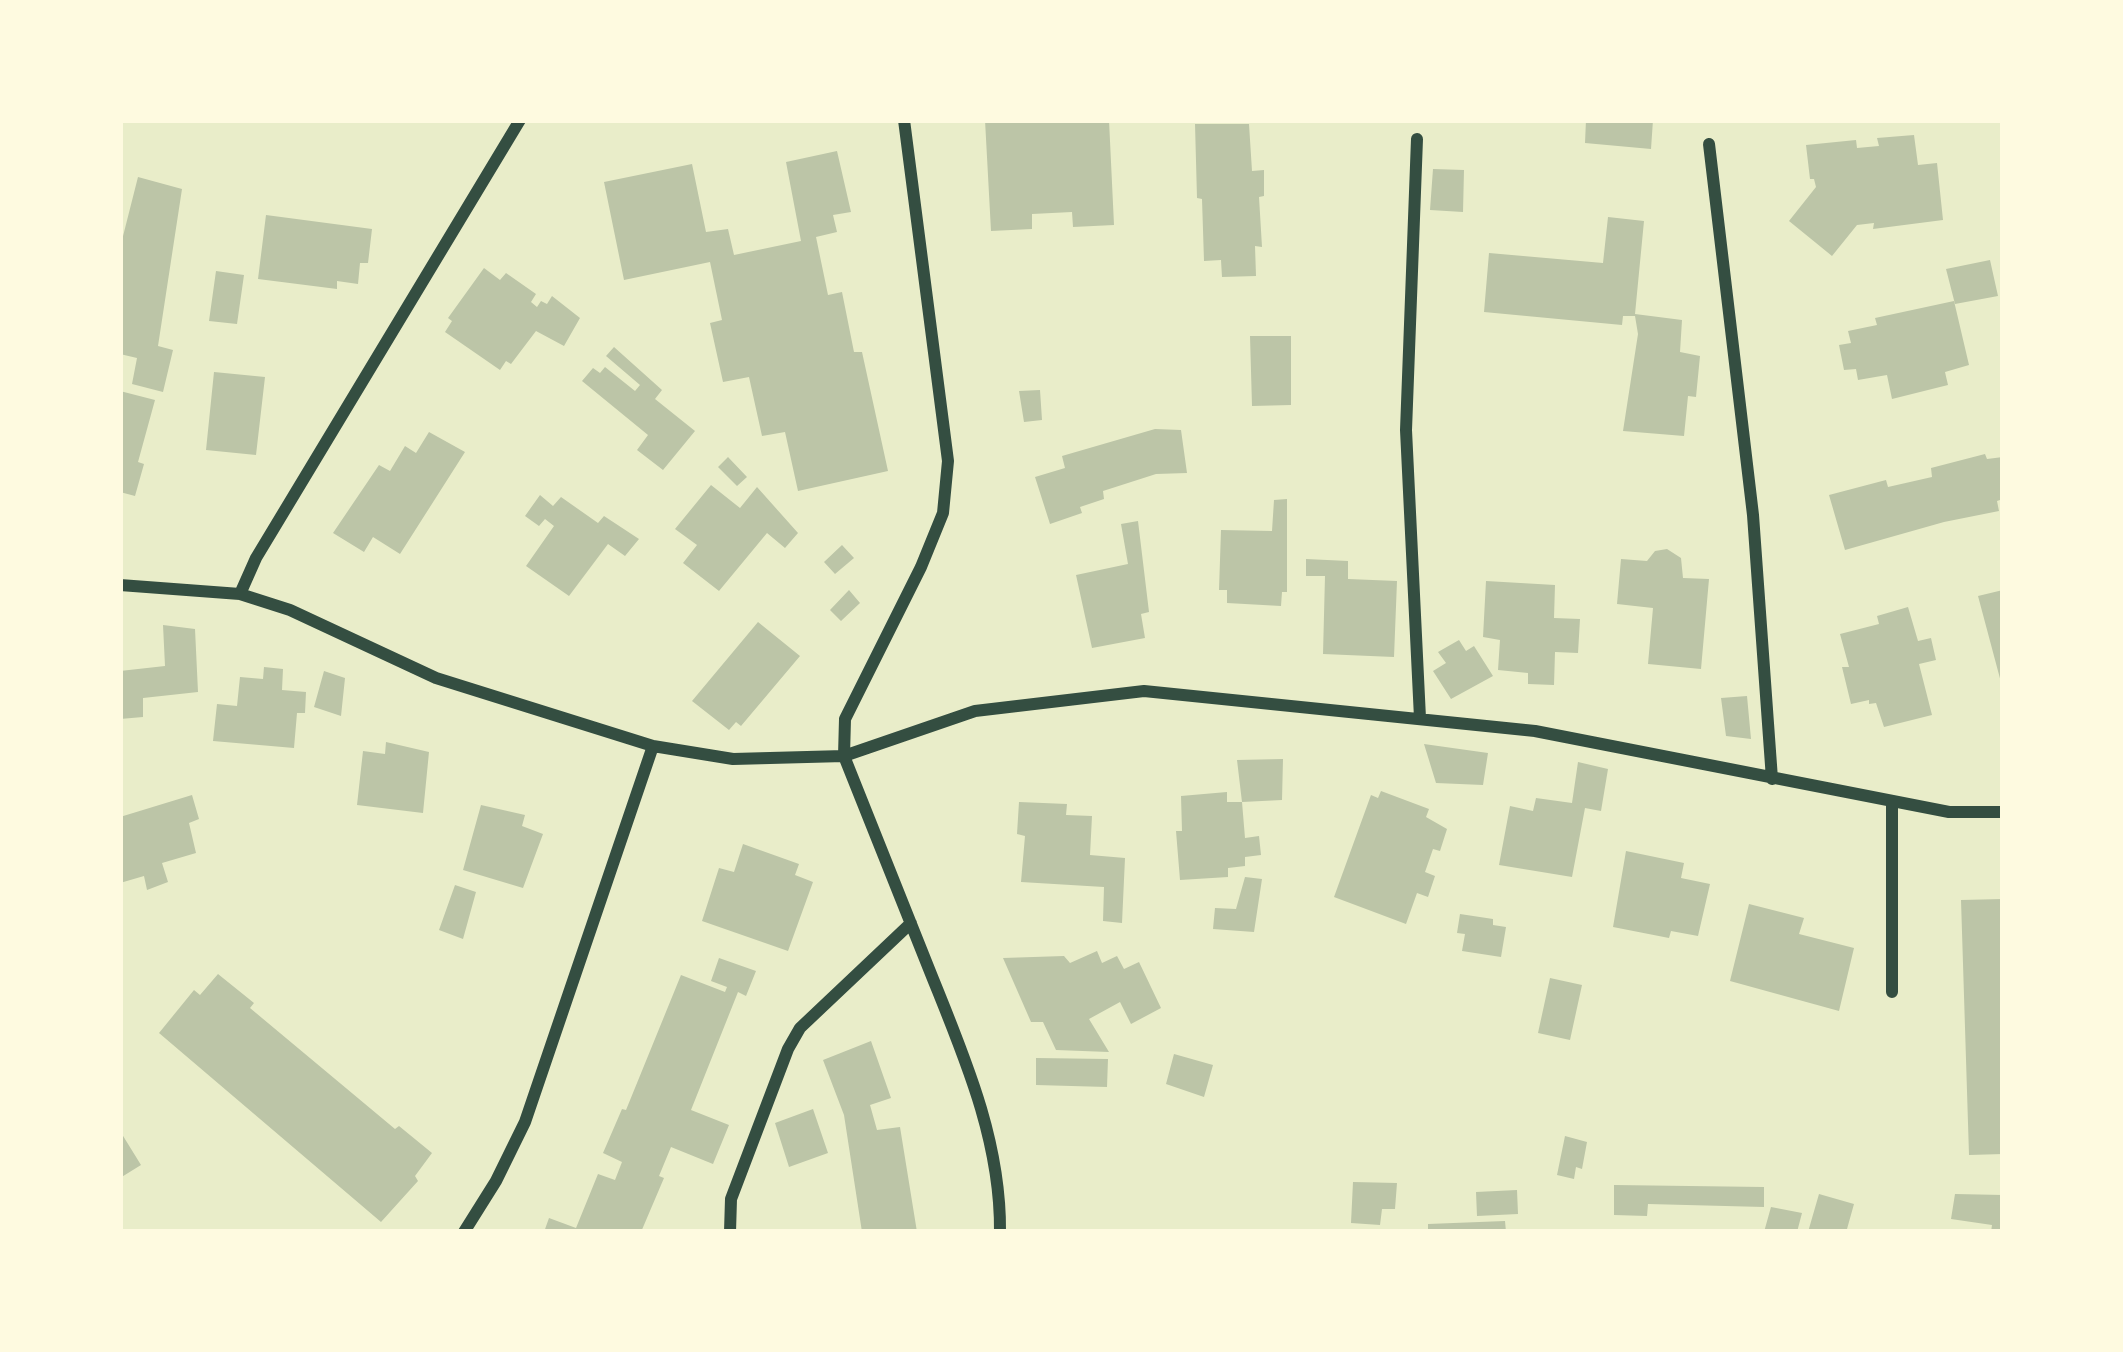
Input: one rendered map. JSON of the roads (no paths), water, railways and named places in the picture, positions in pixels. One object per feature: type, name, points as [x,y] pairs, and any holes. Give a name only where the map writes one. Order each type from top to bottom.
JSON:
[{"type":"street","points":[[240,594],[256,557],[520,120]]},
{"type":"street","points":[[904,120],[948,461],[943,513],[845,719],[844,756],[957,1038],[992,1142],[1000,1182],[1000,1232]]},
{"type":"street","points":[[1417,139],[1406,430],[1420,718]]},
{"type":"street","points":[[1709,144],[1754,515],[1772,779]]},
{"type":"street","points":[[120,585],[240,594],[290,610],[436,678],[653,746],[733,759],[844,756],[975,711],[1144,691],[1535,731],[1949,812],[2003,812]]},
{"type":"street","points":[[464,1232],[525,1122],[653,746]]},
{"type":"street","points":[[1892,801],[1892,992]]},
{"type":"street","points":[[730,1232],[731,1199],[800,1028],[911,923]]}]
